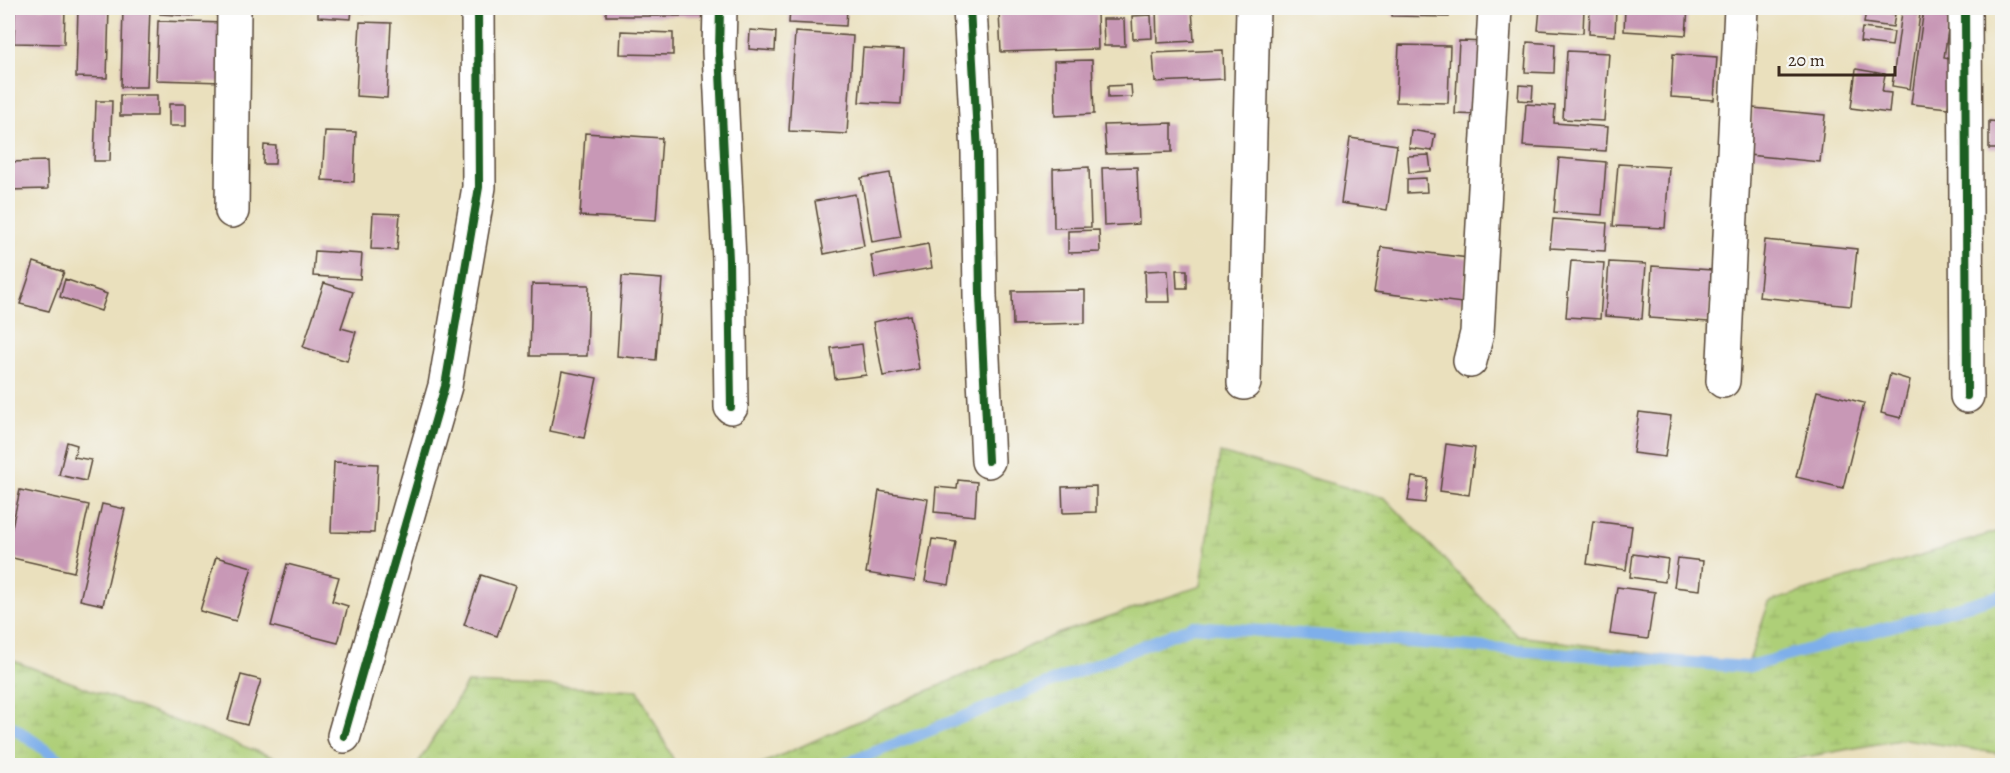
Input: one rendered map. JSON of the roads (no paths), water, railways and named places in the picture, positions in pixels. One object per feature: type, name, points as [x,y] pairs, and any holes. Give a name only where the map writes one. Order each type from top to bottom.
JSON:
[{"type":"street","points":[[232,211],[234,8]]},
{"type":"street","points":[[344,736],[445,386],[479,187],[478,8]]},
{"type":"street","points":[[720,8],[719,51],[729,260],[731,407]]},
{"type":"street","points":[[970,8],[978,153],[980,296],[988,461]]},
{"type":"street","points":[[1244,383],[1253,8]]},
{"type":"street","points":[[1470,362],[1477,333],[1495,8]]},
{"type":"street","points":[[1723,381],[1741,8]]},
{"type":"street","points":[[1965,8],[1968,396]]},
{"type":"waterway","points":[[840,766],[1193,626],[1747,667],[2002,595]]},
{"type":"waterway","points":[[8,724],[69,766]]}]
